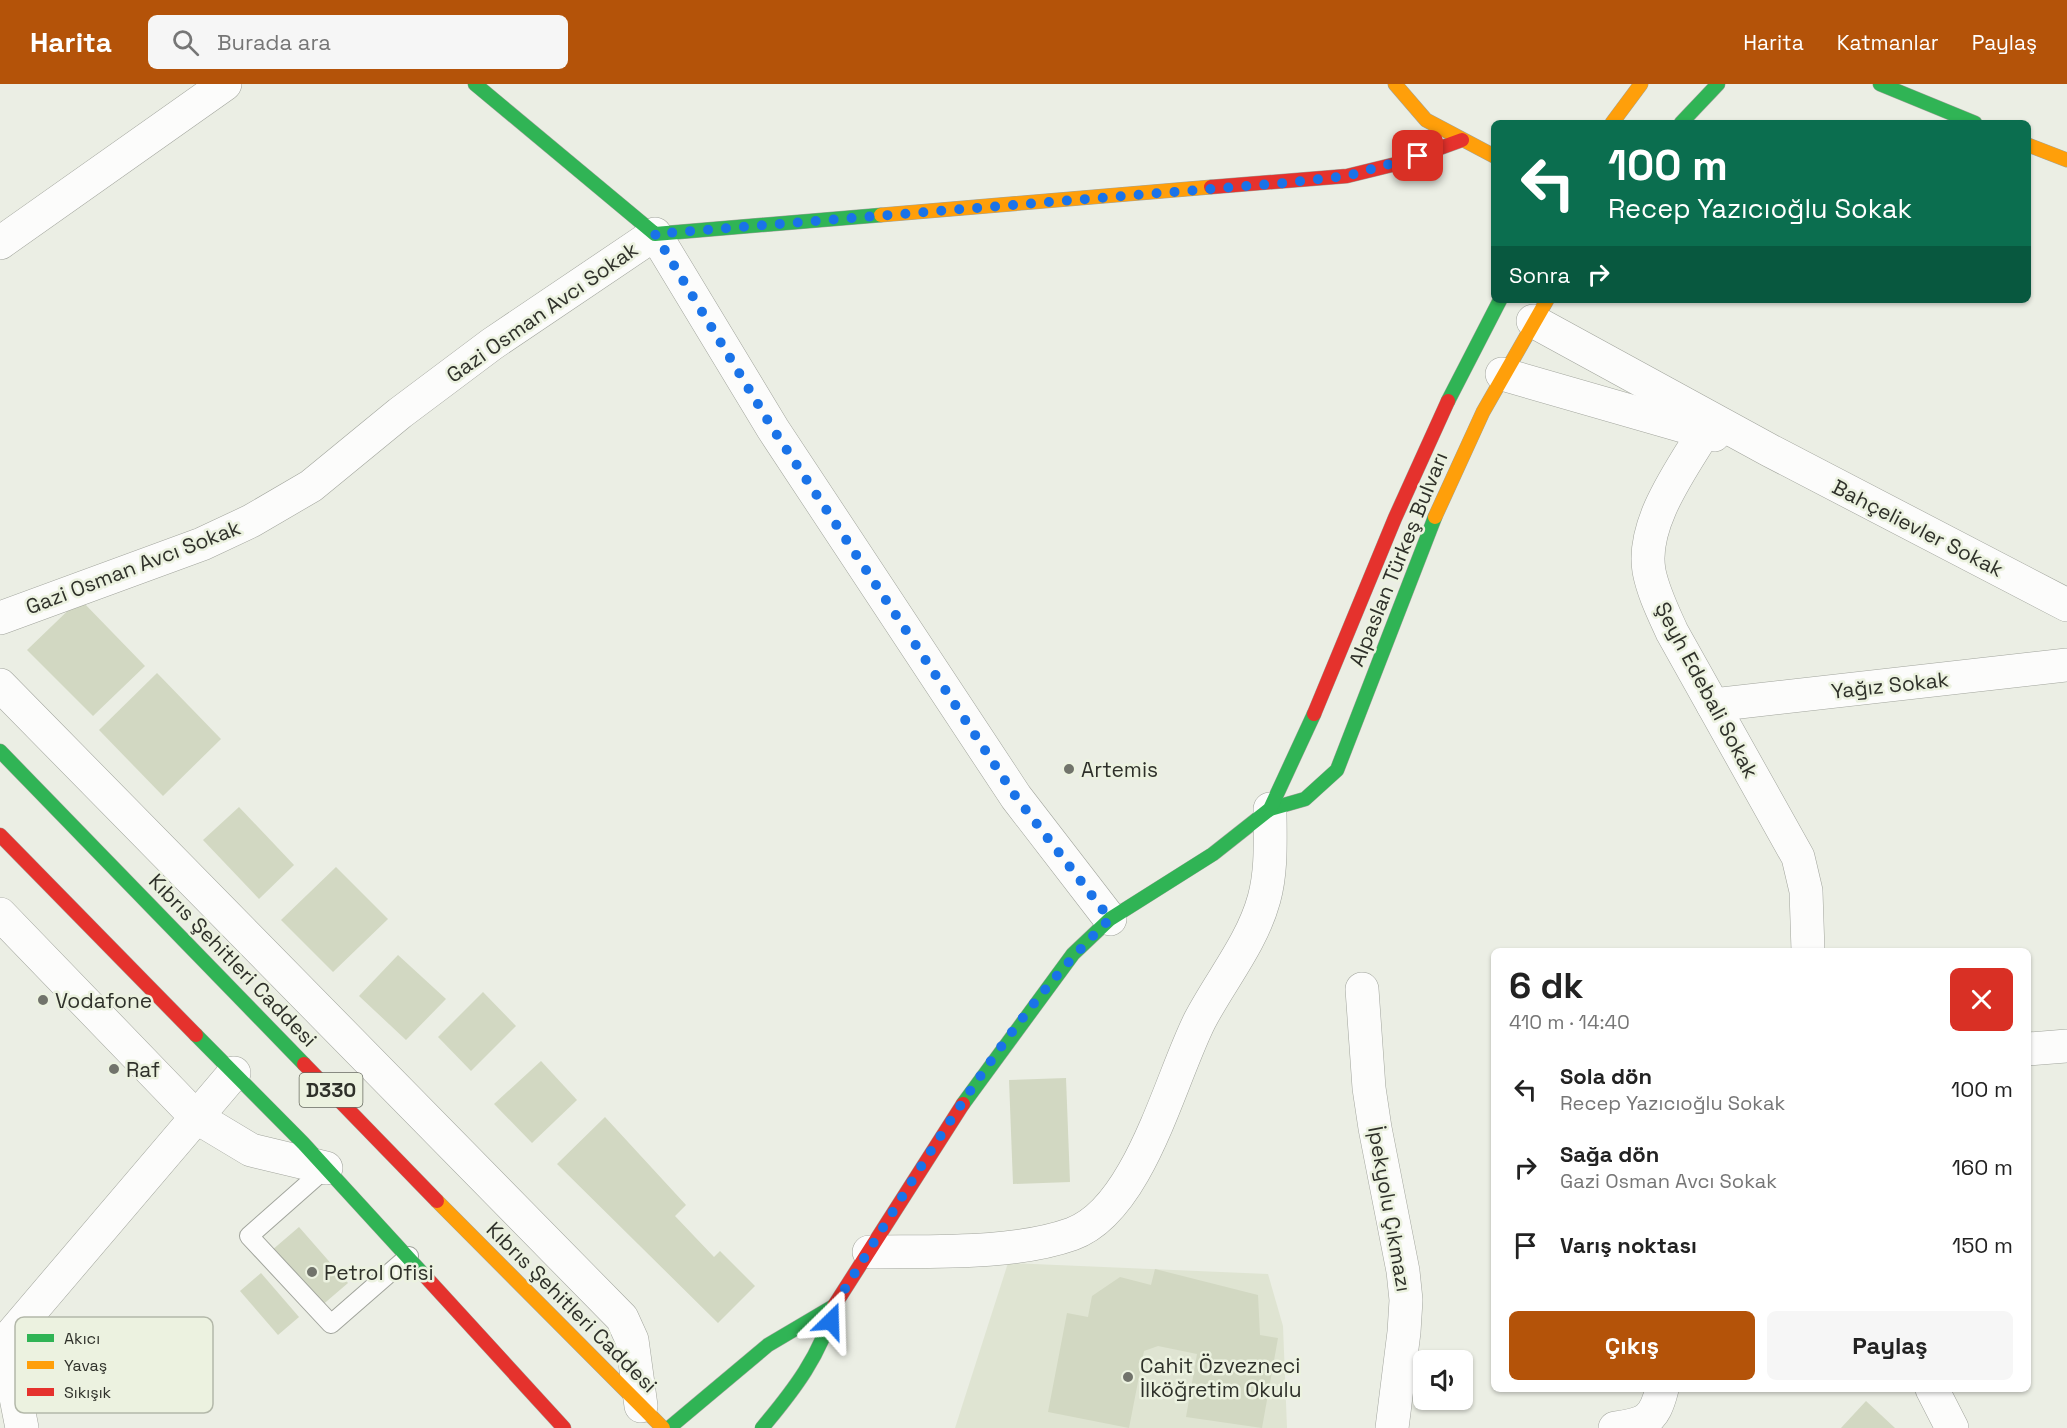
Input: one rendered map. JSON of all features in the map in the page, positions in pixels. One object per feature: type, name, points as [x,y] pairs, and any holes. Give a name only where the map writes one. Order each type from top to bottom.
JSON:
[{"type":"main road","points":[[475,84],[655,234]]},
{"type":"main road","points":[[1395,84],[1414,111],[1491,154]]},
{"type":"main road","points":[[1614,120],[1641,84]]},
{"type":"main road","points":[[1684,120],[1718,84]]},
{"type":"main road","points":[[1880,84],[1968,120]]},
{"type":"main road","name":"Gazi Osman Avcı Sokak","points":[[655,234],[1347,176],[1396,164],[1462,140]]},
{"type":"main road","points":[[2031,146],[2067,160]]},
{"type":"main road","name":"Alpaslan Türkeş Bulvarı","points":[[1270,809],[1302,744],[1395,518],[1439,418],[1498,303]]},
{"type":"main road","name":"Alpaslan Türkeş Bulvarı","points":[[834,1306],[963,1104],[1014,1031],[1073,954],[1110,919],[1213,854],[1270,809],[1305,798],[1337,770],[1442,500],[1502,374],[1540,310]]},
{"type":"main road","name":"Kıbrıs Şehitleri Caddesi","points":[[0,751],[495,1260],[652,1417]]},
{"type":"main road","name":"D330","points":[[0,835],[326,1168],[409,1256],[564,1428]]},
{"type":"main road","points":[[669,1428],[781,1334],[803,1319],[834,1306]]},
{"type":"main road","points":[[762,1428],[810,1371],[828,1335],[834,1306]]},
{"type":"street","points":[[0,243],[225,84]]},
{"type":"street","points":[[655,234],[773,429],[1016,797],[1110,919]]},
{"type":"street","name":"Gazi Osman Avcı Sokak","points":[[0,618],[202,544],[251,521],[312,486],[400,413],[492,344],[655,234]]},
{"type":"street","points":[[1540,310],[1769,450]]},
{"type":"street","points":[[1502,374],[1769,450]]},
{"type":"street","name":"Şeyh Edebali Sokak","points":[[1704,432],[1663,498],[1652,537],[1649,569],[1655,594],[1672,632],[1798,857],[1806,891],[1808,948]]},
{"type":"street","name":"Bahçelievler Sokak","points":[[1769,450],[2067,605]]},
{"type":"street","name":"Yağız Sokak","points":[[1713,705],[2067,665]]},
{"type":"street","points":[[0,685],[622,1318],[629,1328],[652,1417]]},
{"type":"street","points":[[869,1252],[998,1249],[1073,1234],[1096,1220],[1118,1197],[1151,1137],[1199,1023],[1251,933],[1269,871],[1270,809]]},
{"type":"street","points":[[0,914],[196,1117],[251,1150],[326,1168]]},
{"type":"street","name":"İpekyolu Çıkmazı","points":[[1362,989],[1371,1098],[1402,1262],[1406,1300],[1392,1428]]},
{"type":"street","points":[[2031,1049],[2067,1046]]},
{"type":"street","points":[[23,1317],[234,1073]]},
{"type":"street","points":[[15,1326],[2,1341],[15,1398]]},
{"type":"street","points":[[1615,1428],[1640,1425],[1647,1420],[1654,1412],[1661,1392]]},
{"type":"street","points":[[1934,1392],[1952,1428]]},
{"type":"street","points":[[19,1413],[22,1428]]},
{"type":"lane","points":[[326,1168],[249,1236],[331,1324],[409,1256]]},
{"type":"shaded area","name":"Cahit Özvezneci İlköğretim Okulu","points":[[1008,1263],[1268,1274],[1283,1326],[1287,1428],[955,1428]]},
{"type":"building","points":[[80,599],[145,666],[93,716],[27,650]]},
{"type":"building","points":[[157,673],[221,739],[163,796],[99,730]]},
{"type":"building","points":[[239,807],[294,865],[259,899],[203,840]]},
{"type":"building","points":[[336,867],[388,919],[333,972],[281,920]]},
{"type":"building","points":[[398,955],[446,999],[406,1040],[359,996]]},
{"type":"building","points":[[483,992],[516,1026],[471,1071],[438,1037]]},
{"type":"building","points":[[541,1061],[577,1100],[532,1143],[494,1104]]},
{"type":"building","points":[[1066,1078],[1070,1182],[1013,1184],[1009,1080]]},
{"type":"building","points":[[605,1117],[686,1205],[675,1216],[714,1257],[720,1251],[755,1286],[718,1323],[557,1164]]},
{"type":"building","points":[[299,1227],[348,1283],[320,1307],[271,1251]]},
{"type":"building","points":[[1155,1269],[1258,1295],[1260,1335],[1278,1338],[1262,1428],[1186,1417],[1197,1354],[1158,1346],[1144,1351],[1129,1428],[1048,1412],[1067,1313],[1088,1317],[1092,1296],[1120,1277],[1151,1285]]},
{"type":"building","points":[[261,1273],[299,1317],[278,1335],[240,1291]]},
{"type":"building","points":[[1866,1401],[1895,1428],[1841,1428]]},
{"type":"traffic: fast","points":[[475,84],[655,234],[881,215]]},
{"type":"traffic: fast","points":[[1684,120],[1718,84]]},
{"type":"traffic: fast","points":[[1880,84],[1968,120]]},
{"type":"traffic: fast","points":[[1448,401],[1498,303]]},
{"type":"traffic: fast","points":[[1270,809],[1305,799],[1337,770],[1435,517]]},
{"type":"traffic: fast","points":[[963,1104],[1073,954],[1110,919],[1213,854],[1270,809],[1314,714]]},
{"type":"traffic: fast","points":[[0,751],[304,1064]]},
{"type":"traffic: fast","points":[[196,1035],[303,1143],[424,1275]]},
{"type":"traffic: fast","points":[[669,1428],[768,1345],[834,1306],[814,1356],[785,1400],[762,1428]]},
{"type":"traffic: slow","points":[[1395,84],[1426,120],[1491,154]]},
{"type":"traffic: slow","points":[[1614,120],[1641,84]]},
{"type":"traffic: slow","points":[[2031,146],[2067,160]]},
{"type":"traffic: slow","points":[[881,215],[1211,187]]},
{"type":"traffic: slow","points":[[1435,517],[1483,412],[1545,303]]},
{"type":"traffic: slow","points":[[437,1201],[663,1428]]},
{"type":"traffic: jam","points":[[1211,187],[1347,176],[1396,164],[1462,140]]},
{"type":"traffic: jam","points":[[1314,714],[1395,518],[1448,401]]},
{"type":"traffic: jam","points":[[0,835],[196,1035]]},
{"type":"traffic: jam","points":[[304,1064],[437,1201]]},
{"type":"traffic: jam","points":[[834,1306],[963,1104]]},
{"type":"traffic: jam","points":[[424,1275],[564,1428]]},
{"type":"place","name":"Artemis","points":[[1069,769]]},
{"type":"place","name":"Vodafone","points":[[43,1000]]},
{"type":"place","name":"Raf","points":[[114,1069]]},
{"type":"place","name":"Petrol Ofisi","points":[[312,1272]]},
{"type":"place","name":"Cahit Özvezneci İlköğretim Okulu","points":[[1128,1377]]},
{"type":"route","points":[[831,1321],[834,1306],[963,1104],[1014,1031],[1073,954],[1110,919],[1016,797],[773,429],[655,234],[1284,183],[1347,176],[1418,156]]}]
